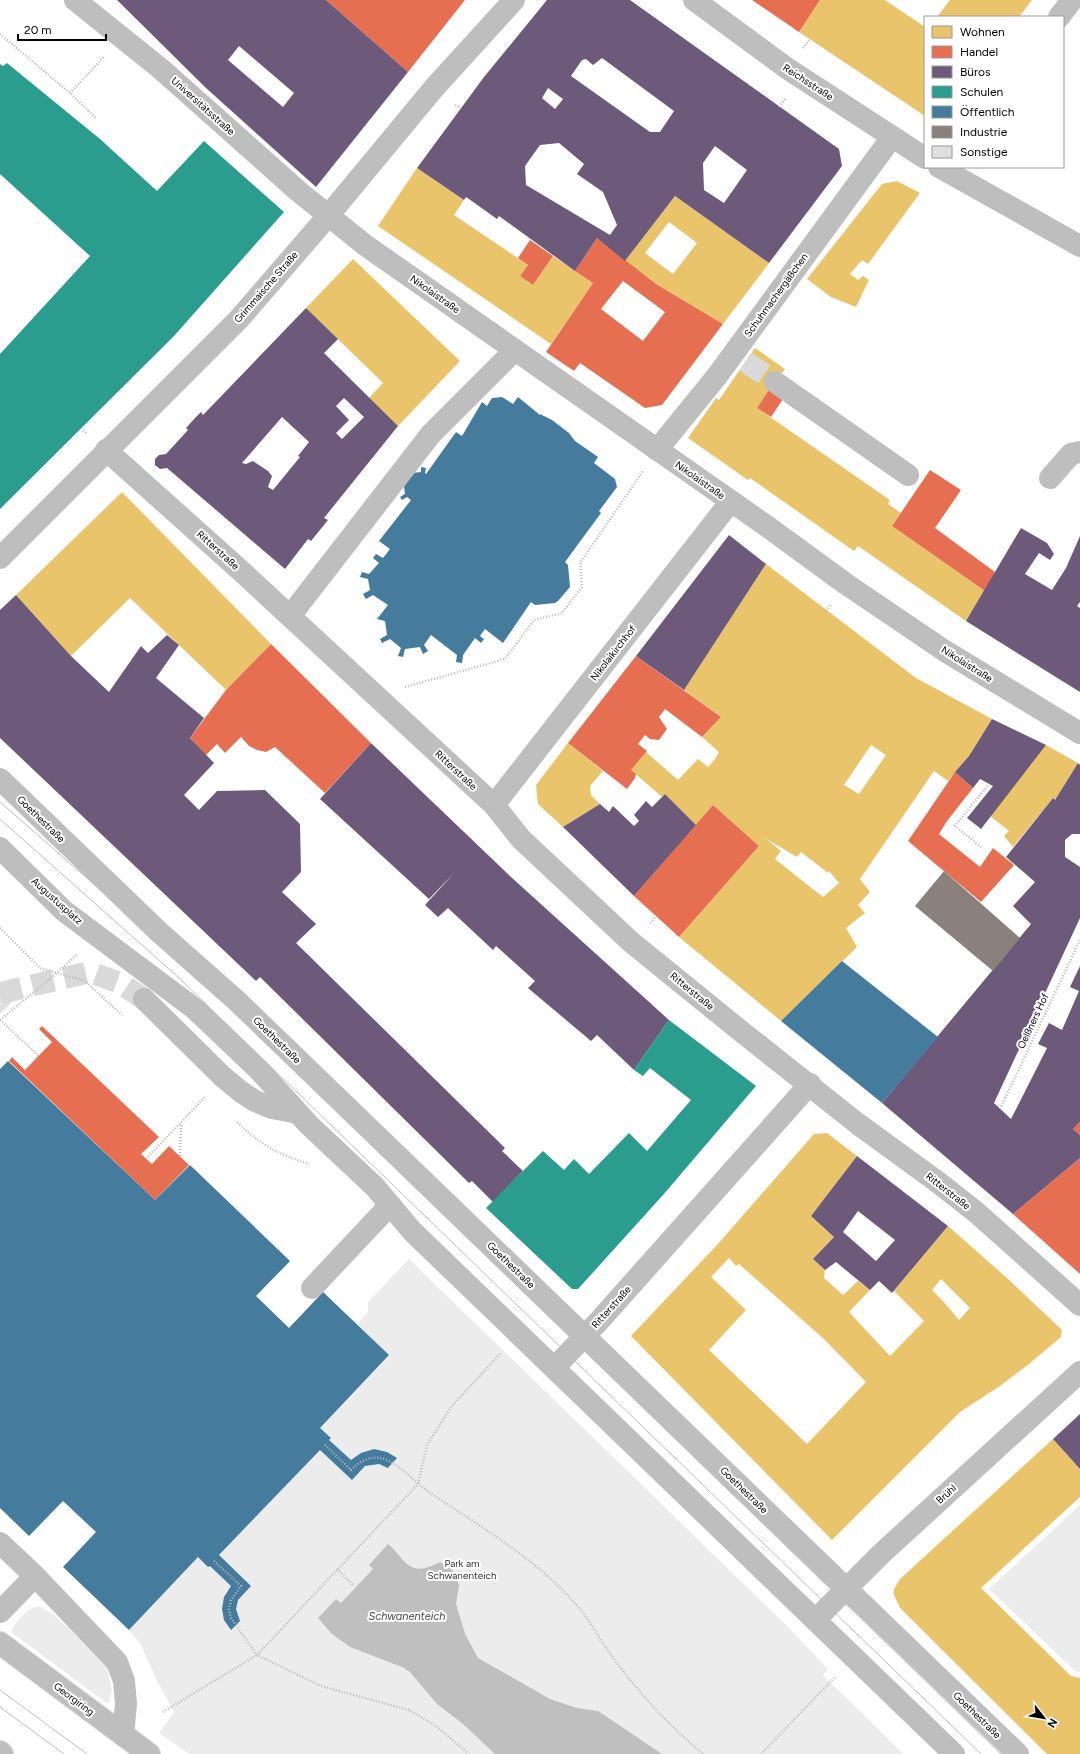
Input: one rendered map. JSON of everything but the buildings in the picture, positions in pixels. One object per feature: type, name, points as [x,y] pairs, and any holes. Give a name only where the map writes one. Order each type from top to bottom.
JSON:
[{"type":"street","name":"Universitätsstraße","points":[[75,0],[161,69],[328,216]]},
{"type":"street","name":"Grimmaische Straße","points":[[0,558],[106,450],[239,319],[328,216],[434,88],[514,0]]},
{"type":"street","name":"Reichsstraße","points":[[694,0],[754,46],[924,157]]},
{"type":"street","points":[[1060,16],[1072,0]]},
{"type":"street","name":"Schuhmachergäßchen","points":[[656,450],[716,376],[740,357],[892,137]]},
{"type":"street","name":"Reichsstraße","points":[[942,168],[1080,246]]},
{"type":"street","name":"Nikolaistraße","points":[[328,216],[364,245],[731,501],[846,584],[945,651],[1080,733]]},
{"type":"street","points":[[290,616],[431,434],[515,350]]},
{"type":"street","points":[[775,382],[908,475]]},
{"type":"street","name":"Ritterstraße","points":[[106,450],[290,616],[494,805],[521,839],[631,942],[858,1124],[939,1183],[977,1213],[1080,1305]]},
{"type":"street","points":[[1050,478],[1071,454],[1080,452]]},
{"type":"street","name":"Nikolaikirchhof","points":[[494,805],[731,501]]},
{"type":"street","name":"Goethestraße","points":[[0,779],[159,932],[237,1001],[1018,1754]]},
{"type":"street","name":"Augustusplatz","points":[[0,848],[64,911],[195,1009],[259,1070],[298,1113]]},
{"type":"street","points":[[144,999],[223,1077],[240,1091],[255,1101],[272,1108],[298,1113],[375,1187],[412,1231],[954,1754]]},
{"type":"street","name":"Ritterstraße","points":[[554,1368],[585,1336],[810,1084]]},
{"type":"street","points":[[312,1288],[390,1205]]},
{"type":"street","name":"Brühl","points":[[815,1620],[892,1544],[1080,1372]]},
{"type":"street","points":[[0,1543],[35,1576],[117,1662],[124,1681],[126,1704],[123,1735]]},
{"type":"street","points":[[0,1612],[35,1576]]},
{"type":"street","name":"Georgiring","points":[[0,1643],[149,1754]]},
{"type":"path","points":[[0,34],[70,93],[97,118]]},
{"type":"path","points":[[70,93],[122,38]]},
{"type":"path","points":[[376,696],[504,659],[534,620],[562,613],[582,587],[580,563],[623,503],[656,450]]},
{"type":"path","points":[[981,848],[955,826],[989,784]]},
{"type":"path","points":[[0,928],[40,968],[85,981]]},
{"type":"path","name":"Oelßners Hof","points":[[1000,1109],[1080,940]]},
{"type":"path","points":[[39,1056],[0,1020],[57,973],[78,953]]},
{"type":"path","points":[[146,1159],[207,1095]]},
{"type":"path","points":[[180,1156],[181,1124]]},
{"type":"path","points":[[163,1712],[257,1655],[418,1484],[427,1444],[451,1407],[502,1352]]},
{"type":"path","points":[[325,1445],[351,1470],[365,1459],[375,1457],[384,1458],[393,1463],[418,1484],[532,1561],[584,1614],[609,1652],[663,1718],[703,1754]]},
{"type":"path","points":[[214,1561],[241,1586],[230,1600],[229,1609],[231,1618],[257,1655],[321,1686],[409,1710],[436,1726],[469,1754]]},
{"type":"path","points":[[337,1569],[354,1586]]},
{"type":"path","points":[[761,1754],[854,1657]]},
{"type":"green space","name":"Park am Schwanenteich","points":[[409,1259],[784,1623],[828,1669],[823,1675],[903,1754],[189,1754],[159,1733],[174,1712],[156,1679],[141,1645],[129,1630],[198,1557],[208,1567],[331,1438],[320,1428],[389,1356],[357,1324],[368,1312],[368,1302]]},
{"type":"green space","points":[[1080,1505],[1080,1672],[1075,1671],[989,1589]]},
{"type":"green space","points":[[38,1606],[53,1614],[106,1663],[112,1690],[109,1703],[105,1702],[11,1632],[22,1616],[29,1610]]},
{"type":"water","name":"Schwanenteich","points":[[388,1544],[413,1568],[425,1568],[440,1562],[452,1570],[459,1585],[456,1604],[465,1634],[478,1658],[550,1699],[577,1708],[598,1711],[662,1754],[495,1754],[463,1724],[437,1704],[410,1672],[402,1667],[350,1647],[332,1634],[318,1618],[336,1599],[341,1603],[373,1569],[369,1565]]},
{"type":"tunnel","points":[[746,362],[775,382]]},
{"type":"tunnel","points":[[0,993],[90,972],[120,983],[144,999]]},
{"type":"tram line","points":[[0,802],[178,958],[1001,1754]]},
{"type":"tram line","points":[[0,819],[178,977],[981,1754]]},
{"type":"tram line","points":[[0,1690],[87,1754]]},
{"type":"tram line","points":[[0,1707],[64,1754]]}]
